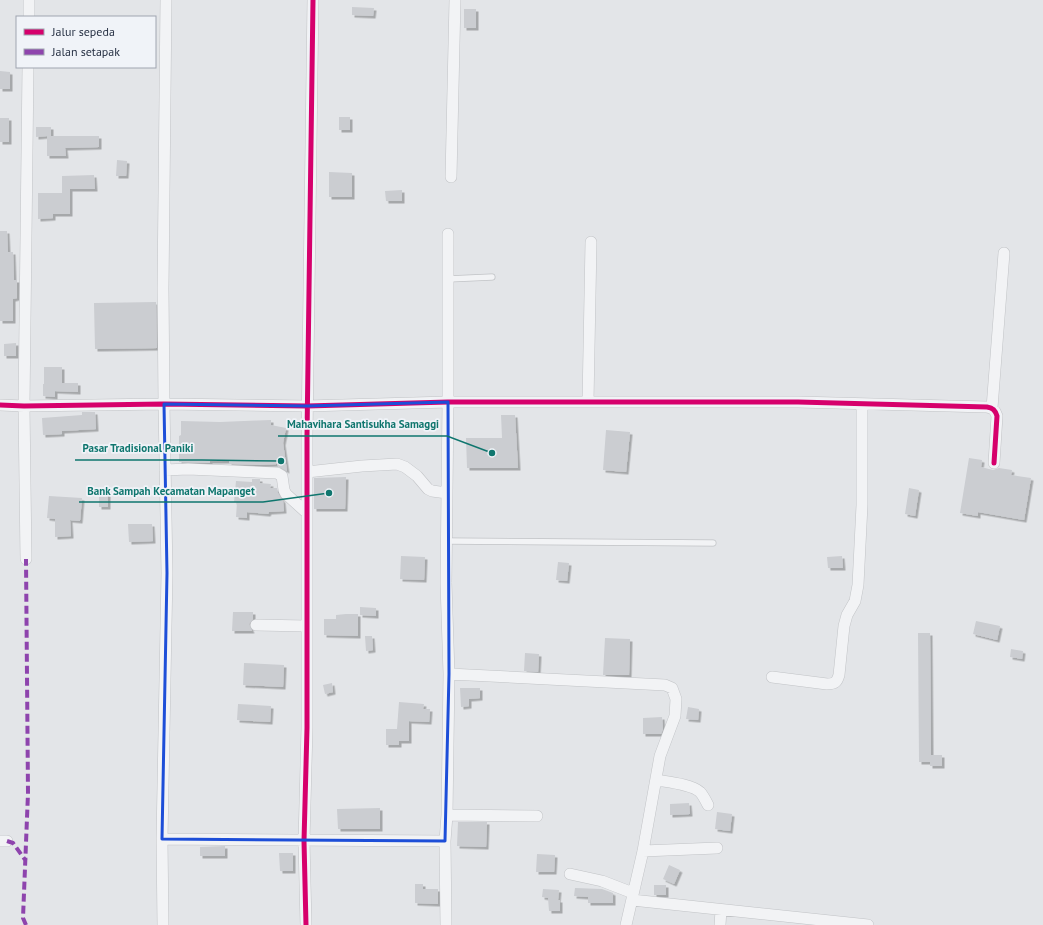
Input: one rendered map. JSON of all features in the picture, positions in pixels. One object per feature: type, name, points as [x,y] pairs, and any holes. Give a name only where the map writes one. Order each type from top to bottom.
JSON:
[{"type":"street","points":[[29,0],[29,16]]},
{"type":"street","points":[[163,925],[162,839],[167,573],[163,289],[166,0]]},
{"type":"street","points":[[306,925],[304,841],[307,728],[307,406],[313,0]]},
{"type":"street","points":[[451,177],[455,0]]},
{"type":"street","points":[[26,559],[24,406],[28,68]]},
{"type":"street","points":[[446,925],[445,841],[447,815],[449,674],[446,583],[448,234]]},
{"type":"street","points":[[588,402],[591,242]]},
{"type":"street","points":[[992,408],[1004,253]]},
{"type":"street","points":[[0,405],[164,404],[307,406],[448,402],[798,402],[987,407],[992,408],[997,416],[994,463]]},
{"type":"street","points":[[772,677],[834,684],[839,675],[844,626],[847,615],[855,601],[858,585],[862,505],[862,404]]},
{"type":"street","points":[[307,472],[397,464],[406,467],[417,476],[428,489],[447,493]]},
{"type":"street","points":[[165,470],[188,469],[277,473],[282,476],[286,494],[307,513]]},
{"type":"street","points":[[256,625],[306,626]]},
{"type":"street","points":[[449,674],[665,685],[672,688],[676,699],[675,716],[660,756],[643,851],[626,925]]},
{"type":"street","points":[[656,780],[698,790],[708,805]]},
{"type":"street","points":[[447,815],[537,816]]},
{"type":"street","points":[[162,839],[445,841]]},
{"type":"street","points":[[643,851],[717,848]]},
{"type":"street","points":[[570,874],[602,882],[632,897],[721,910],[868,925]]},
{"type":"street","points":[[720,925],[721,910]]},
{"type":"lane","points":[[448,279],[492,277]]},
{"type":"lane","points":[[447,541],[713,543]]},
{"type":"highlighted area","points":[[448,402],[449,674],[445,841],[162,839],[167,573],[164,404],[307,406]]},
{"type":"building","points":[[352,7],[374,8],[373,16],[352,15]]},
{"type":"building","points":[[464,9],[476,9],[476,28],[464,28]]},
{"type":"building","points":[[0,71],[10,72],[10,89],[0,89]]},
{"type":"building","points":[[339,117],[350,117],[350,130],[339,130]]},
{"type":"building","points":[[0,118],[9,118],[9,142],[0,142]]},
{"type":"building","points":[[36,127],[51,127],[51,136],[99,136],[99,147],[65,148],[66,156],[47,156],[47,136],[36,137]]},
{"type":"building","points":[[117,160],[127,161],[126,176],[116,176]]},
{"type":"building","points":[[329,172],[352,173],[352,197],[329,197]]},
{"type":"building","points":[[94,175],[95,189],[70,189],[70,214],[53,214],[53,218],[38,219],[38,193],[62,193],[62,176]]},
{"type":"building","points":[[402,190],[402,201],[386,201],[385,191]]},
{"type":"building","points":[[0,231],[7,231],[8,252],[13,252],[14,280],[17,280],[17,298],[13,299],[13,321],[0,321]]},
{"type":"building","points":[[156,302],[157,348],[95,349],[94,303]]},
{"type":"building","points":[[16,343],[16,356],[4,356],[4,344]]},
{"type":"building","points":[[44,367],[62,367],[62,383],[78,383],[78,392],[55,391],[55,397],[43,396]]},
{"type":"building","points":[[82,412],[95,412],[96,429],[62,431],[62,434],[43,435],[42,418],[82,415]]},
{"type":"building","points":[[501,415],[515,415],[518,468],[467,468],[466,438],[502,438]]},
{"type":"building","points":[[271,420],[271,425],[286,428],[283,443],[287,471],[277,464],[229,464],[229,461],[210,461],[210,463],[179,462],[179,436],[181,435],[181,421],[220,422]]},
{"type":"building","points":[[606,430],[630,432],[626,472],[603,470]]},
{"type":"building","points":[[969,458],[982,460],[981,467],[993,470],[999,468],[1012,470],[1011,475],[1031,478],[1024,520],[978,512],[978,516],[960,513]]},
{"type":"building","points":[[346,477],[345,509],[314,509],[314,478]]},
{"type":"building","points":[[252,479],[260,479],[260,483],[271,484],[270,488],[277,488],[283,501],[284,511],[269,512],[268,514],[247,512],[247,518],[236,517],[237,502],[234,502],[236,481],[252,482]]},
{"type":"building","points":[[909,488],[919,490],[915,516],[905,514]]},
{"type":"building","points":[[99,489],[108,489],[108,507],[99,507]]},
{"type":"building","points":[[49,496],[82,498],[80,521],[70,520],[71,536],[55,537],[55,519],[47,518]]},
{"type":"building","points":[[128,524],[152,524],[153,541],[129,542]]},
{"type":"building","points":[[401,556],[425,557],[424,580],[400,579]]},
{"type":"building","points":[[842,556],[843,568],[828,568],[827,557]]},
{"type":"building","points":[[558,562],[569,563],[567,581],[556,580]]},
{"type":"building","points":[[360,607],[376,608],[376,616],[360,615]]},
{"type":"building","points":[[233,612],[253,612],[253,619],[249,624],[252,631],[232,631]]},
{"type":"building","points":[[358,614],[358,636],[324,635],[324,619],[336,619],[336,615]]},
{"type":"building","points":[[976,621],[1000,626],[997,640],[973,634]]},
{"type":"building","points":[[918,633],[930,633],[931,755],[942,755],[942,766],[930,766],[930,762],[919,762]]},
{"type":"building","points":[[365,636],[372,636],[373,650],[366,651]]},
{"type":"building","points":[[605,638],[630,639],[629,675],[603,675]]},
{"type":"building","points":[[1011,649],[1023,651],[1022,659],[1010,657]]},
{"type":"building","points":[[525,653],[539,654],[538,672],[524,671]]},
{"type":"building","points":[[244,663],[284,665],[283,687],[243,685]]},
{"type":"building","points":[[332,683],[333,692],[325,694],[323,685]]},
{"type":"building","points":[[460,688],[480,688],[480,698],[469,699],[469,706],[461,707]]},
{"type":"building","points":[[399,702],[424,704],[423,709],[430,709],[429,722],[409,721],[409,741],[399,741],[399,745],[386,745],[386,729],[397,729]]},
{"type":"building","points":[[238,704],[271,706],[270,722],[237,720]]},
{"type":"building","points":[[688,707],[699,709],[698,720],[686,719]]},
{"type":"building","points":[[662,717],[663,729],[661,734],[643,734],[643,718]]},
{"type":"building","points":[[689,803],[690,814],[670,815],[670,804]]},
{"type":"building","points":[[380,808],[380,829],[338,829],[337,809]]},
{"type":"building","points":[[717,812],[732,814],[730,831],[715,829]]},
{"type":"building","points":[[458,822],[487,822],[486,847],[457,846]]},
{"type":"building","points":[[225,846],[225,856],[200,856],[200,847]]},
{"type":"building","points":[[279,853],[293,853],[293,871],[280,871]]},
{"type":"building","points":[[537,854],[555,855],[554,872],[536,872]]},
{"type":"building","points":[[669,865],[680,870],[674,884],[663,879]]},
{"type":"building","points":[[415,884],[423,884],[423,889],[438,889],[438,904],[415,903]]},
{"type":"building","points":[[654,885],[666,885],[666,895],[654,895]]},
{"type":"building","points":[[575,888],[602,889],[613,893],[613,903],[588,903],[588,897],[574,896]]},
{"type":"building","points":[[543,889],[559,890],[558,900],[560,900],[560,911],[549,911],[548,898],[542,897]]},
{"type":"marked path","points":[[26,559],[28,793],[23,918],[26,925]]},
{"type":"marked path","points":[[7,841],[13,843],[26,861]]},
{"type":"cycle path","points":[[306,925],[304,841],[307,728],[307,436],[313,0]]},
{"type":"cycle path","points":[[0,405],[164,404],[307,406],[448,402],[798,402],[987,407],[994,410],[997,416],[994,463]]},
{"type":"place","name":"Mahavihara Santisukha Samaggi","points":[[492,453]]},
{"type":"place","name":"Pasar Tradisional Paniki","points":[[281,461]]},
{"type":"place","name":"Bank Sampah Kecamatan Mapanget","points":[[329,493]]}]
